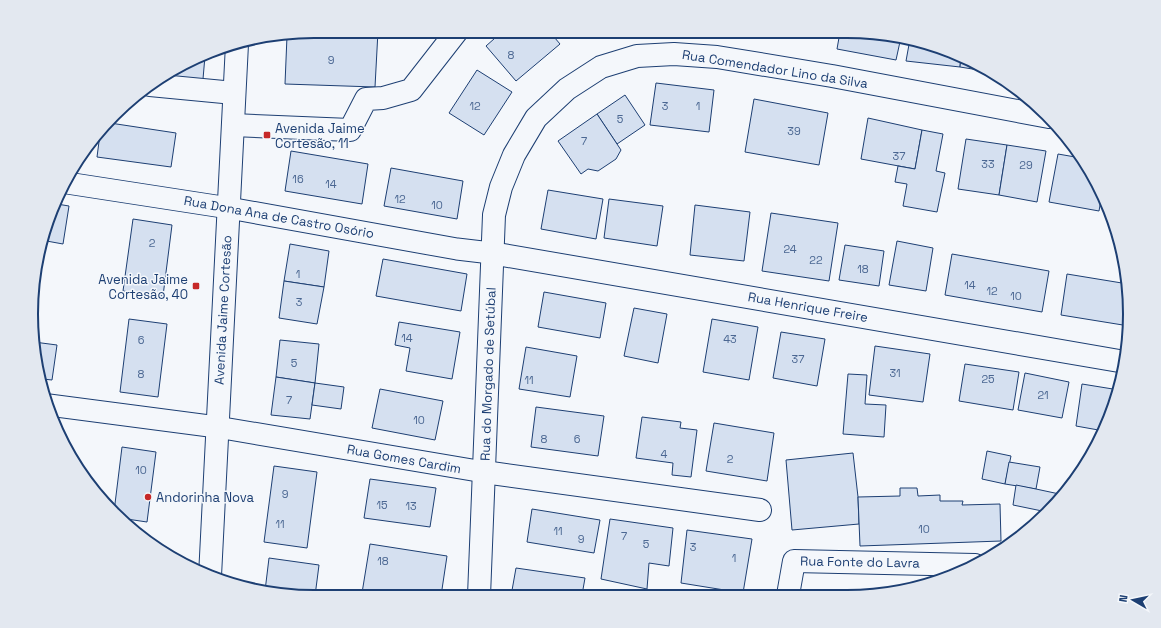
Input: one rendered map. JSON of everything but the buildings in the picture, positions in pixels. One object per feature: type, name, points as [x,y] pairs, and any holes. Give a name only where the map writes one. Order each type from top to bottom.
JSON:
[{"type":"street","points":[[233,125],[350,130],[366,98],[383,98],[411,90],[452,38]]},
{"type":"street","name":"Avenida Jaime Cortesão","points":[[210,570],[237,49]]},
{"type":"street","name":"Rua Comendador Lino da Silva","points":[[514,155],[536,118],[567,89],[601,67],[637,56],[674,54],[717,57],[832,76],[1039,116]]},
{"type":"street","points":[[160,86],[234,93]]},
{"type":"street","name":"Rua do Morgado de Setúbal","points":[[479,590],[491,253],[494,215],[501,187],[514,155]]},
{"type":"street","name":"Rua Dona Ana de Castro Osório","points":[[71,184],[229,208],[457,249],[491,253]]},
{"type":"street","name":"Rua Henrique Freire","points":[[491,253],[1119,361]]},
{"type":"street","name":"Rua Gomes Cardim","points":[[54,406],[217,427],[484,472],[760,510]]},
{"type":"street","name":"Rua Fonte do Lavra","points":[[789,590],[794,561],[963,565]]},
{"type":"place","name":"Avenida Jaime Cortesão, 11","points":[[267,135]]},
{"type":"place","name":"Avenida Jaime Cortesão, 40","points":[[196,286]]},
{"type":"place","name":"Andorinha Nova","points":[[148,497]]}]
